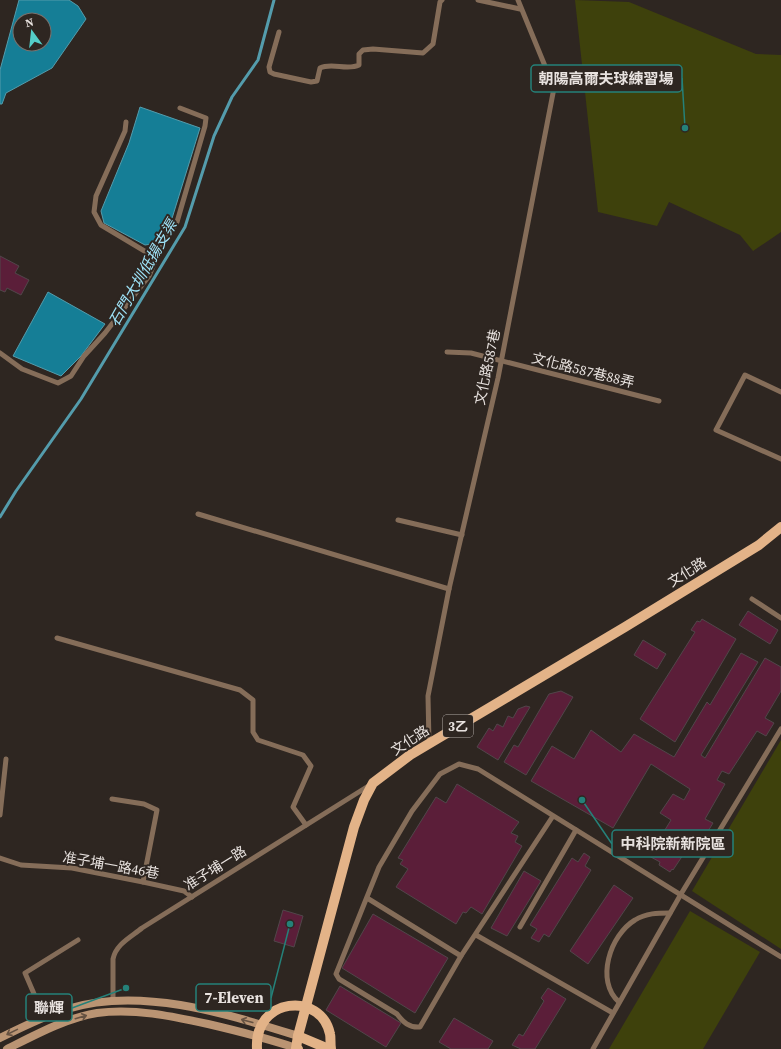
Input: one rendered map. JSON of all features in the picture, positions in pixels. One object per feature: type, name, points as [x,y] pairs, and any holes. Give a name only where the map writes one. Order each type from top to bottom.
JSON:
[{"type":"main road","name":"文化路","points":[[297,1049],[298,1036],[305,1006],[354,827],[364,800],[373,783],[410,755],[429,743],[759,545],[781,527]]},
{"type":"main road","points":[[0,1038],[67,1008],[113,1001],[164,1002],[195,1008],[261,1025],[298,1036],[330,1049],[330,1033],[322,1017],[305,1006],[290,1005],[278,1009],[268,1015],[261,1025],[257,1035],[257,1049]]},
{"type":"main road","points":[[7,1049],[71,1020],[96,1013],[117,1011],[145,1012],[257,1035],[297,1049]]},
{"type":"lane","points":[[279,32],[269,67],[270,72],[303,80],[317,81],[320,68],[326,65],[354,67],[359,65],[359,54],[363,50],[374,49],[423,53],[433,44],[440,2],[442,0]]},
{"type":"lane","points":[[478,0],[520,9]]},
{"type":"lane","name":"文化路587巷","points":[[429,743],[428,696],[449,589],[501,362],[554,88],[520,9],[518,0]]},
{"type":"lane","points":[[0,353],[22,369],[58,383],[71,376],[84,356],[105,333],[149,276],[156,258],[177,222],[205,126],[206,118],[180,108]]},
{"type":"lane","points":[[126,122],[125,131],[96,196],[94,212],[101,225],[156,258]]},
{"type":"lane","name":"文化路587巷88弄","points":[[447,352],[471,353],[501,362],[659,401]]},
{"type":"lane","points":[[781,392],[745,375],[716,430],[781,460]]},
{"type":"lane","points":[[198,514],[449,589]]},
{"type":"lane","points":[[398,520],[462,535]]},
{"type":"lane","points":[[752,599],[781,618]]},
{"type":"lane","points":[[57,638],[240,690],[253,700],[253,732],[258,740],[303,755],[311,766],[293,807],[306,825]]},
{"type":"lane","points":[[592,1049],[681,894],[781,729]]},
{"type":"lane","points":[[0,815],[6,759]]},
{"type":"lane","points":[[552,816],[476,936],[461,956],[420,1027],[414,1028],[403,1022],[397,1014],[339,979],[336,974],[379,867],[412,811],[440,774],[459,764],[478,769],[781,957]]},
{"type":"lane","name":"准子埔一路","points":[[113,1001],[114,953],[120,945],[142,928],[373,783]]},
{"type":"lane","points":[[112,799],[144,804],[157,810],[143,882]]},
{"type":"lane","points":[[520,927],[576,830]]},
{"type":"lane","name":"准子埔一路46巷","points":[[0,858],[21,865],[72,868],[143,882],[184,891],[192,897]]},
{"type":"lane","points":[[367,898],[461,956]]},
{"type":"lane","points":[[619,1002],[612,995],[607,984],[611,951],[625,928],[636,919],[653,912],[670,913]]},
{"type":"lane","points":[[476,936],[613,1013]]},
{"type":"lane","points":[[44,1017],[25,973],[78,940]]},
{"type":"shaded area","points":[[575,0],[629,2],[756,54],[781,55],[781,232],[753,251],[740,235],[669,202],[657,226],[598,212]]},
{"type":"shaded area","points":[[781,740],[781,949],[692,891]]},
{"type":"shaded area","points":[[690,911],[760,952],[703,1049],[609,1049]]},
{"type":"water","points":[[19,0],[69,0],[78,6],[86,19],[52,68],[6,93],[2,104],[0,104],[0,70],[12,26],[12,52],[52,52],[52,12],[16,12]]},
{"type":"water","points":[[140,107],[200,128],[169,228],[159,243],[145,245],[104,223],[101,211],[129,143]]},
{"type":"water","points":[[48,292],[105,324],[81,356],[61,376],[13,356]]},
{"type":"building","points":[[0,256],[19,266],[15,273],[29,280],[21,295],[7,288],[5,292],[0,290]]},
{"type":"building","points":[[748,611],[778,630],[770,644],[739,625]]},
{"type":"building","points":[[702,619],[736,639],[675,742],[640,719],[695,632],[691,630],[697,621],[700,622]]},
{"type":"building","points":[[643,640],[666,654],[657,669],[634,655]]},
{"type":"building","points":[[741,653],[758,662],[701,755],[705,758],[765,658],[781,667],[781,691],[765,718],[774,723],[766,736],[757,731],[729,774],[722,771],[717,780],[725,784],[705,819],[713,823],[702,841],[695,837],[673,870],[672,869],[670,872],[659,865],[660,862],[649,856],[671,820],[660,813],[673,794],[684,800],[690,789],[651,764],[613,828],[531,781],[552,746],[574,759],[591,730],[621,752],[634,734],[674,757],[707,702],[710,705]]},
{"type":"building","points":[[561,691],[573,697],[526,775],[504,762],[514,745],[518,747],[549,694]]},
{"type":"building","points":[[526,706],[530,707],[498,760],[477,747],[489,728],[493,731],[497,724],[503,727],[508,716],[513,718],[518,709]]},
{"type":"building","points":[[457,784],[519,822],[511,833],[518,836],[515,842],[522,846],[482,914],[471,907],[466,913],[463,912],[456,924],[396,887],[408,869],[400,864],[403,860],[398,858],[436,797],[446,803]]},
{"type":"building","points":[[584,853],[590,857],[585,866],[591,870],[549,937],[544,934],[539,942],[531,938],[537,929],[530,925],[572,858],[578,862]]},
{"type":"building","points":[[524,871],[541,881],[507,936],[491,928]]},
{"type":"building","points":[[614,885],[633,898],[588,964],[570,951]]},
{"type":"building","points":[[283,910],[303,916],[294,947],[274,941]]},
{"type":"building","points":[[373,914],[448,958],[415,1013],[342,968]]},
{"type":"building","points":[[340,986],[401,1023],[386,1047],[326,1010]]},
{"type":"building","points":[[548,988],[566,999],[535,1049],[521,1049],[512,1045],[519,1034],[523,1036],[544,1001],[541,998]]},
{"type":"building","points":[[454,1018],[493,1041],[488,1049],[451,1049],[439,1042]]},
{"type":"waterway","name":"石門大圳低揚支渠","points":[[0,517],[16,491],[81,399],[185,227],[214,136],[232,97],[258,60],[274,0]]},
{"type":"place","name":"朝陽高爾夫球練習場","points":[[685,128]]},
{"type":"place","name":"中科院新新院區","points":[[582,800]]},
{"type":"place","name":"7-Eleven","points":[[290,924]]},
{"type":"place","name":"聯輝","points":[[126,988]]}]
